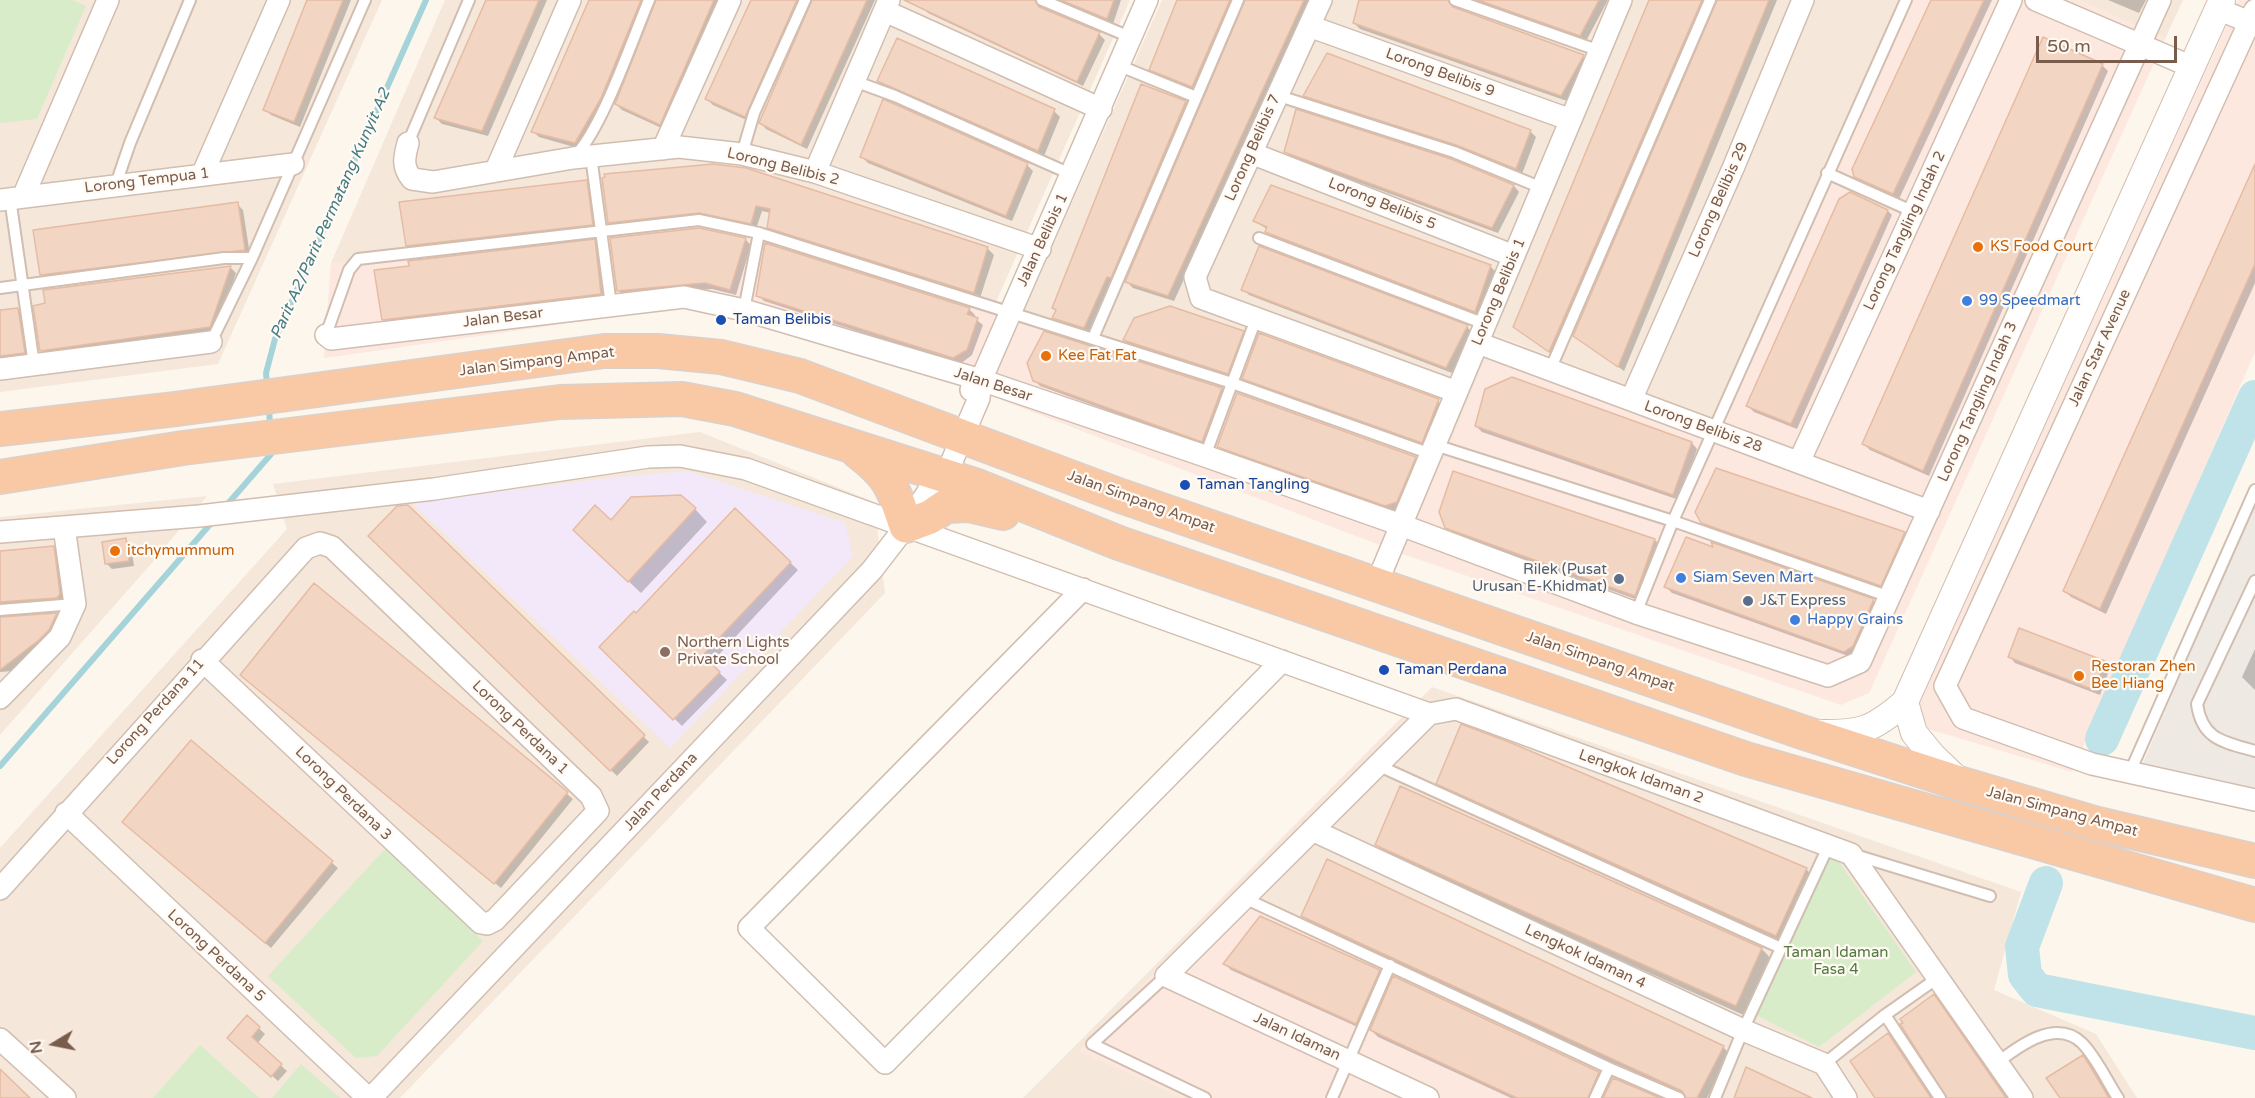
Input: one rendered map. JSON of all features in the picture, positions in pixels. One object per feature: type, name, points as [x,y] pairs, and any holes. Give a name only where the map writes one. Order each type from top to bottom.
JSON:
[{"type":"highway","name":"Jalan Simpang Ampat","points":[[0,429],[176,410],[604,351],[658,351],[721,357],[800,376],[1376,585],[1802,732],[1962,784],[2094,823],[2255,861]]},
{"type":"highway","points":[[0,477],[60,470],[183,448],[560,402],[682,399],[735,409],[850,445],[938,476],[977,486],[1119,543],[1746,759],[2255,905]]},
{"type":"highway","points":[[850,445],[882,471],[893,487],[906,526],[930,518],[946,506],[969,505],[1119,543]]},
{"type":"street","points":[[11,198],[108,0]]},
{"type":"street","points":[[203,173],[279,0]]},
{"type":"street","points":[[496,170],[570,0]]},
{"type":"street","points":[[663,149],[730,0]]},
{"type":"street","name":"Jalan Belibis 1","points":[[938,476],[938,461],[956,434],[969,392],[981,380],[1148,0]]},
{"type":"street","name":"Lorong Belibis 7","points":[[1256,319],[1201,298],[1195,278],[1321,0]]},
{"type":"street","name":"Lorong Belibis 1","points":[[1376,585],[1621,0]]},
{"type":"street","name":"Lorong Belibis 29","points":[[1631,400],[1803,0]]},
{"type":"street","name":"Lorong Tangling Indah 2","points":[[1799,462],[2011,0]]},
{"type":"street","points":[[2036,0],[2192,67]]},
{"type":"street","name":"Lorong Tangling Indah 3","points":[[1860,662],[2160,0]]},
{"type":"street","points":[[1802,732],[1843,734],[1871,728],[1905,702],[2220,4],[2252,16]]},
{"type":"street","points":[[815,172],[887,5],[1101,109]]},
{"type":"street","name":"Jalan Star Avenue","points":[[2130,772],[2092,764],[1963,718],[1945,686],[2252,16]]},
{"type":"street","name":"Lorong Belibis 9","points":[[1309,26],[1571,120]]},
{"type":"street","name":"Lorong Belibis 2","points":[[408,143],[404,157],[405,170],[412,179],[433,182],[582,157],[679,147],[742,154],[815,172],[1040,249]]},
{"type":"street","name":"Lorong Belibis 5","points":[[1251,153],[1514,256]]},
{"type":"street","name":"Lorong Tempua 1","points":[[11,198],[203,173],[293,164]]},
{"type":"street","name":"Jalan Besar","points":[[326,335],[332,339],[684,297],[744,310],[981,380],[1401,525],[1636,614],[1828,676],[1860,662]]},
{"type":"street","points":[[1256,319],[1457,392]]},
{"type":"street","name":"Lorong Belibis 28","points":[[1481,333],[1550,370],[1929,511]]},
{"type":"street","points":[[0,369],[211,342]]},
{"type":"street","points":[[2059,362],[2087,376]]},
{"type":"street","points":[[0,532],[198,516],[434,489],[648,457],[680,456],[746,469],[1429,714],[1166,976]]},
{"type":"street","name":"Jalan Perdana","points":[[369,1098],[872,570],[906,526],[938,476]]},
{"type":"street","points":[[0,698],[10,677],[60,637],[75,604],[64,527]]},
{"type":"street","name":"Lorong Perdana 11","points":[[0,889],[202,660],[306,548],[320,543]]},
{"type":"street","name":"Lorong Perdana 1","points":[[320,543],[332,547],[597,803],[598,811],[495,920],[487,924]]},
{"type":"street","points":[[1083,589],[749,928],[885,1063],[1282,661]]},
{"type":"street","name":"Lorong Perdana 3","points":[[202,660],[473,917],[487,924]]},
{"type":"street","points":[[1905,702],[1914,733],[1932,755],[1962,784]]},
{"type":"street","name":"Lengkok Idaman 2","points":[[1429,714],[1455,709],[1851,854]]},
{"type":"street","points":[[2130,772],[2255,800]]},
{"type":"street","name":"Lorong Perdana 5","points":[[66,813],[369,1098]]},
{"type":"street","name":"Lengkok Idaman 4","points":[[1312,830],[1743,1030],[1824,1064]]},
{"type":"street","points":[[1851,854],[2022,1098]]},
{"type":"street","name":"Jalan Idaman","points":[[1166,976],[1428,1098]]},
{"type":"street","points":[[0,1040],[65,1098]]},
{"type":"street","points":[[1824,1064],[1846,1098]]},
{"type":"lane","points":[[116,184],[130,143],[190,0]]},
{"type":"lane","points":[[211,342],[252,258],[365,0]]},
{"type":"lane","points":[[408,143],[469,0]]},
{"type":"lane","points":[[611,305],[601,232],[582,157],[589,136],[649,0]]},
{"type":"lane","points":[[742,154],[754,113],[805,0]]},
{"type":"lane","points":[[1042,0],[1130,37]]},
{"type":"lane","points":[[1093,338],[1238,0]]},
{"type":"lane","points":[[1455,0],[1600,51]]},
{"type":"lane","points":[[1550,370],[1710,0]]},
{"type":"lane","points":[[1636,614],[1713,430],[1906,0]]},
{"type":"lane","points":[[1120,66],[1196,97]]},
{"type":"lane","points":[[854,81],[895,96],[1073,175]]},
{"type":"lane","points":[[1276,95],[1454,152],[1542,188]]},
{"type":"lane","points":[[1827,173],[1914,212]]},
{"type":"lane","points":[[11,198],[34,365]]},
{"type":"lane","points":[[326,335],[349,270],[358,259],[699,220],[759,233],[1093,338],[1433,449],[1673,521],[1890,597]]},
{"type":"lane","points":[[744,310],[759,233]]},
{"type":"lane","points":[[1259,238],[1481,333]]},
{"type":"lane","points":[[0,288],[224,258],[252,258]]},
{"type":"lane","points":[[1205,456],[1256,319]]},
{"type":"lane","points":[[2130,772],[2255,490]]},
{"type":"lane","points":[[2255,581],[2197,704],[2199,719],[2209,734],[2255,751]]},
{"type":"lane","points":[[0,610],[75,604]]},
{"type":"lane","points":[[1377,765],[1781,948]]},
{"type":"lane","points":[[1715,1098],[1743,1030],[1828,847]]},
{"type":"lane","name":"Lengkok Idaman 2","points":[[1851,854],[1990,896]]},
{"type":"lane","points":[[1244,898],[1609,1068],[1679,1098]]},
{"type":"lane","points":[[1332,1098],[1390,965]]},
{"type":"lane","points":[[1166,976],[1092,1044],[1205,1098]]},
{"type":"lane","points":[[1824,1064],[1885,1015],[1939,977]]},
{"type":"lane","points":[[1885,1015],[1940,1098]]},
{"type":"lane","points":[[1998,1062],[2036,1037],[2063,1034],[2081,1042],[2118,1098]]},
{"type":"lane","points":[[1595,1098],[1609,1068]]},
{"type":"shaded area","points":[[0,0],[382,0],[218,364],[0,392]]},
{"type":"shaded area","name":"Taman Belibis","points":[[445,0],[1130,0],[960,383],[695,305],[324,358],[331,263]]},
{"type":"shaded area","name":"Taman Tangling","points":[[1162,0],[1911,0],[1711,419],[1406,555],[991,396],[1021,317]]},
{"type":"shaded area","points":[[1911,0],[2078,0],[2165,39],[1869,693],[1841,705],[1406,555],[960,383],[695,305],[324,358],[331,263],[702,228],[990,314],[1021,317],[1444,460],[1495,334],[1711,419]]},
{"type":"shaded area","points":[[2078,0],[2183,0],[2165,39]]},
{"type":"shaded area","points":[[2238,0],[2255,0],[2255,352],[2072,772],[1928,729],[1918,705]]},
{"type":"shaded area","points":[[700,432],[874,502],[885,593],[400,1098],[0,1098],[0,848],[287,529],[273,484]]},
{"type":"shaded area","name":"Northern Lights Private School","points":[[688,471],[845,523],[853,556],[670,748],[412,503],[616,477]]},
{"type":"shaded area","points":[[207,496],[151,564],[0,735],[0,517]]},
{"type":"shaded area","points":[[2255,503],[2255,810],[2135,781]]},
{"type":"shaded area","points":[[1432,687],[2021,892],[1994,990],[2096,1034],[2137,1098],[1023,1098]]},
{"type":"shaded area","points":[[1231,893],[1696,1098],[1182,1098],[1079,1051]]},
{"type":"green space","points":[[0,0],[72,0],[86,6],[37,119],[0,123]]},
{"type":"green space","points":[[385,849],[483,941],[377,1056],[356,1058],[268,976]]},
{"type":"green space","name":"Taman Idaman Fasa 4","points":[[1830,849],[1916,972],[1819,1047],[1746,1010]]},
{"type":"green space","points":[[200,1045],[259,1098],[153,1098]]},
{"type":"green space","points":[[301,1064],[340,1098],[272,1098]]},
{"type":"building","points":[[307,0],[343,0],[294,122],[263,110]]},
{"type":"building","points":[[486,0],[539,0],[482,131],[434,118]]},
{"type":"building","points":[[589,0],[641,0],[601,98],[575,143],[531,132]]},
{"type":"building","points":[[656,0],[714,0],[660,125],[615,104]]},
{"type":"building","points":[[751,0],[797,0],[745,117],[705,99]]},
{"type":"building","points":[[812,0],[867,0],[801,145],[759,123]]},
{"type":"building","points":[[904,0],[1035,0],[1039,7],[1100,32],[1077,82]]},
{"type":"building","points":[[1061,0],[1114,0],[1107,19]]},
{"type":"building","points":[[1177,0],[1230,0],[1192,87],[1149,70]]},
{"type":"building","points":[[1245,0],[1304,0],[1168,296],[1125,282]]},
{"type":"building","points":[[1359,0],[1448,0],[1453,7],[1584,55],[1561,96],[1353,23]]},
{"type":"building","points":[[1478,0],[1599,0],[1580,36]]},
{"type":"building","points":[[1649,0],[1702,0],[1549,352],[1513,327]]},
{"type":"building","points":[[1717,0],[1769,0],[1618,367],[1573,336]]},
{"type":"building","points":[[1931,0],[1984,0],[1893,194],[1854,177],[1852,169]]},
{"type":"building","points":[[2043,37],[2103,64],[1923,471],[1862,444]]},
{"type":"building","points":[[897,38],[1055,109],[1038,151],[877,81]]},
{"type":"building","points":[[1327,53],[1531,130],[1516,169],[1456,145],[1303,96]]},
{"type":"building","points":[[1141,84],[1186,101],[1111,278],[1107,277],[1084,328],[1052,318],[1056,310],[1052,308]]},
{"type":"building","points":[[883,99],[1028,163],[1006,216],[860,157]]},
{"type":"building","points":[[1296,109],[1451,159],[1514,185],[1492,228],[1284,152]]},
{"type":"building","points":[[713,164],[746,168],[988,247],[974,293],[767,228],[770,209],[756,206],[751,224],[699,213],[608,223],[602,178],[605,177],[604,174]]},
{"type":"building","points":[[2255,164],[2255,264],[2100,609],[2063,591]]},
{"type":"building","points":[[587,180],[593,225],[406,246],[399,202]]},
{"type":"building","points":[[1271,185],[1491,265],[1475,312],[1265,232],[1267,227],[1253,221]]},
{"type":"building","points":[[1850,192],[1888,210],[1791,424],[1746,406],[1839,199]]},
{"type":"building","points":[[238,202],[245,250],[40,275],[33,230]]},
{"type":"building","points":[[699,228],[746,238],[730,290],[705,283],[617,291],[610,238]]},
{"type":"building","points":[[595,239],[601,294],[382,320],[374,270],[409,266],[408,261]]},
{"type":"building","points":[[765,243],[970,308],[967,314],[978,318],[967,350],[953,358],[756,296]]},
{"type":"building","points":[[1259,246],[1468,325],[1446,368],[1241,290]]},
{"type":"building","points":[[231,266],[210,327],[40,351],[33,306],[45,303],[43,290]]},
{"type":"building","points":[[1170,306],[1244,331],[1228,374],[1123,340],[1134,318]]},
{"type":"building","points":[[18,308],[25,353],[0,356],[0,310]]},
{"type":"building","points":[[1044,331],[1222,388],[1202,442],[1033,381],[1027,363]]},
{"type":"building","points":[[1259,333],[1439,399],[1422,443],[1242,379]]},
{"type":"building","points":[[1512,377],[1692,442],[1673,495],[1475,426],[1485,389]]},
{"type":"building","points":[[1237,393],[1416,457],[1397,502],[1385,506],[1217,447]]},
{"type":"building","points":[[1716,468],[1905,532],[1881,586],[1701,523],[1695,512]]},
{"type":"building","points":[[1453,471],[1655,539],[1635,596],[1445,528],[1439,512]]},
{"type":"building","points":[[681,495],[696,508],[628,582],[573,530],[595,505],[611,520],[631,497]]},
{"type":"building","points":[[408,505],[645,735],[610,771],[368,536],[397,506]]},
{"type":"building","points":[[735,508],[791,562],[703,655],[720,672],[673,720],[599,647],[634,611],[636,613]]},
{"type":"building","points":[[1686,537],[1713,547],[1711,542],[1874,599],[1853,646],[1844,652],[1664,587]]},
{"type":"building","name":"itchymummum","points":[[126,538],[129,561],[105,564],[102,542]]},
{"type":"building","points":[[54,546],[60,594],[57,598],[0,602],[0,551]]},
{"type":"building","points":[[314,583],[568,792],[494,884],[240,675]]},
{"type":"building","points":[[57,613],[49,630],[39,640],[0,670],[0,617]]},
{"type":"building","points":[[2019,628],[2105,661],[2094,690],[2008,657]]},
{"type":"building","points":[[1461,724],[1509,742],[1807,868],[1776,936],[1436,784]]},
{"type":"building","points":[[191,740],[333,861],[265,943],[122,822]]},
{"type":"building","points":[[1400,786],[1762,948],[1736,1006],[1375,845]]},
{"type":"building","points":[[1327,859],[1724,1046],[1697,1098],[1686,1098],[1682,1091],[1301,916]]},
{"type":"building","points":[[1260,916],[1380,970],[1356,1024],[1223,964]]},
{"type":"building","points":[[1393,976],[1599,1072],[1588,1098],[1517,1098],[1370,1030]]},
{"type":"building","points":[[1934,994],[2006,1098],[1947,1098],[1900,1024],[1903,1023],[1900,1019]]},
{"type":"building","points":[[247,1015],[260,1027],[252,1037],[282,1064],[271,1077],[227,1038]]},
{"type":"building","points":[[1888,1033],[1931,1098],[1875,1098],[1850,1061]]},
{"type":"building","points":[[2083,1055],[2109,1098],[2060,1098],[2046,1078]]},
{"type":"building","points":[[1746,1067],[1812,1098],[1734,1098]]},
{"type":"building","points":[[0,1069],[30,1098],[0,1098]]},
{"type":"building","points":[[1613,1078],[1660,1098],[1603,1098]]},
{"type":"waterway","name":"Parit A2/Parit Permatang Kunyit A2","points":[[267,386],[266,373],[275,339],[426,0]]},
{"type":"waterway","points":[[2102,739],[2255,397]]},
{"type":"waterway","name":"Parit A2/Parit Permatang Kunyit A2","points":[[269,405],[270,428]]},
{"type":"waterway","name":"Parit A2/Parit Permatang Kunyit A2","points":[[225,507],[272,453],[272,447]]},
{"type":"waterway","name":"Parit A2/Parit Permatang Kunyit A2","points":[[0,766],[213,521]]},
{"type":"waterway","points":[[2046,883],[2022,947],[2025,975],[2037,990],[2255,1033]]},
{"type":"place","name":"KS Food Court","points":[[1978,247]]},
{"type":"place","name":"99 Speedmart","points":[[1967,301]]},
{"type":"place","name":"Taman Belibis","points":[[721,320]]},
{"type":"place","name":"Kee Fat Fat","points":[[1046,356]]},
{"type":"place","name":"Taman Tangling","points":[[1185,485]]},
{"type":"place","name":"itchymummum","points":[[115,551]]},
{"type":"place","name":"Siam Seven Mart","points":[[1681,578]]},
{"type":"place","name":"Rilek (Pusat Urusan E-Khidmat)","points":[[1619,579]]},
{"type":"place","name":"J&T Express","points":[[1748,601]]},
{"type":"place","name":"Happy Grains","points":[[1795,620]]},
{"type":"place","name":"Northern Lights Private School","points":[[665,652]]},
{"type":"place","name":"Taman Perdana","points":[[1384,670]]},
{"type":"place","name":"Restoran Zhen Bee Hiang","points":[[2079,676]]}]
